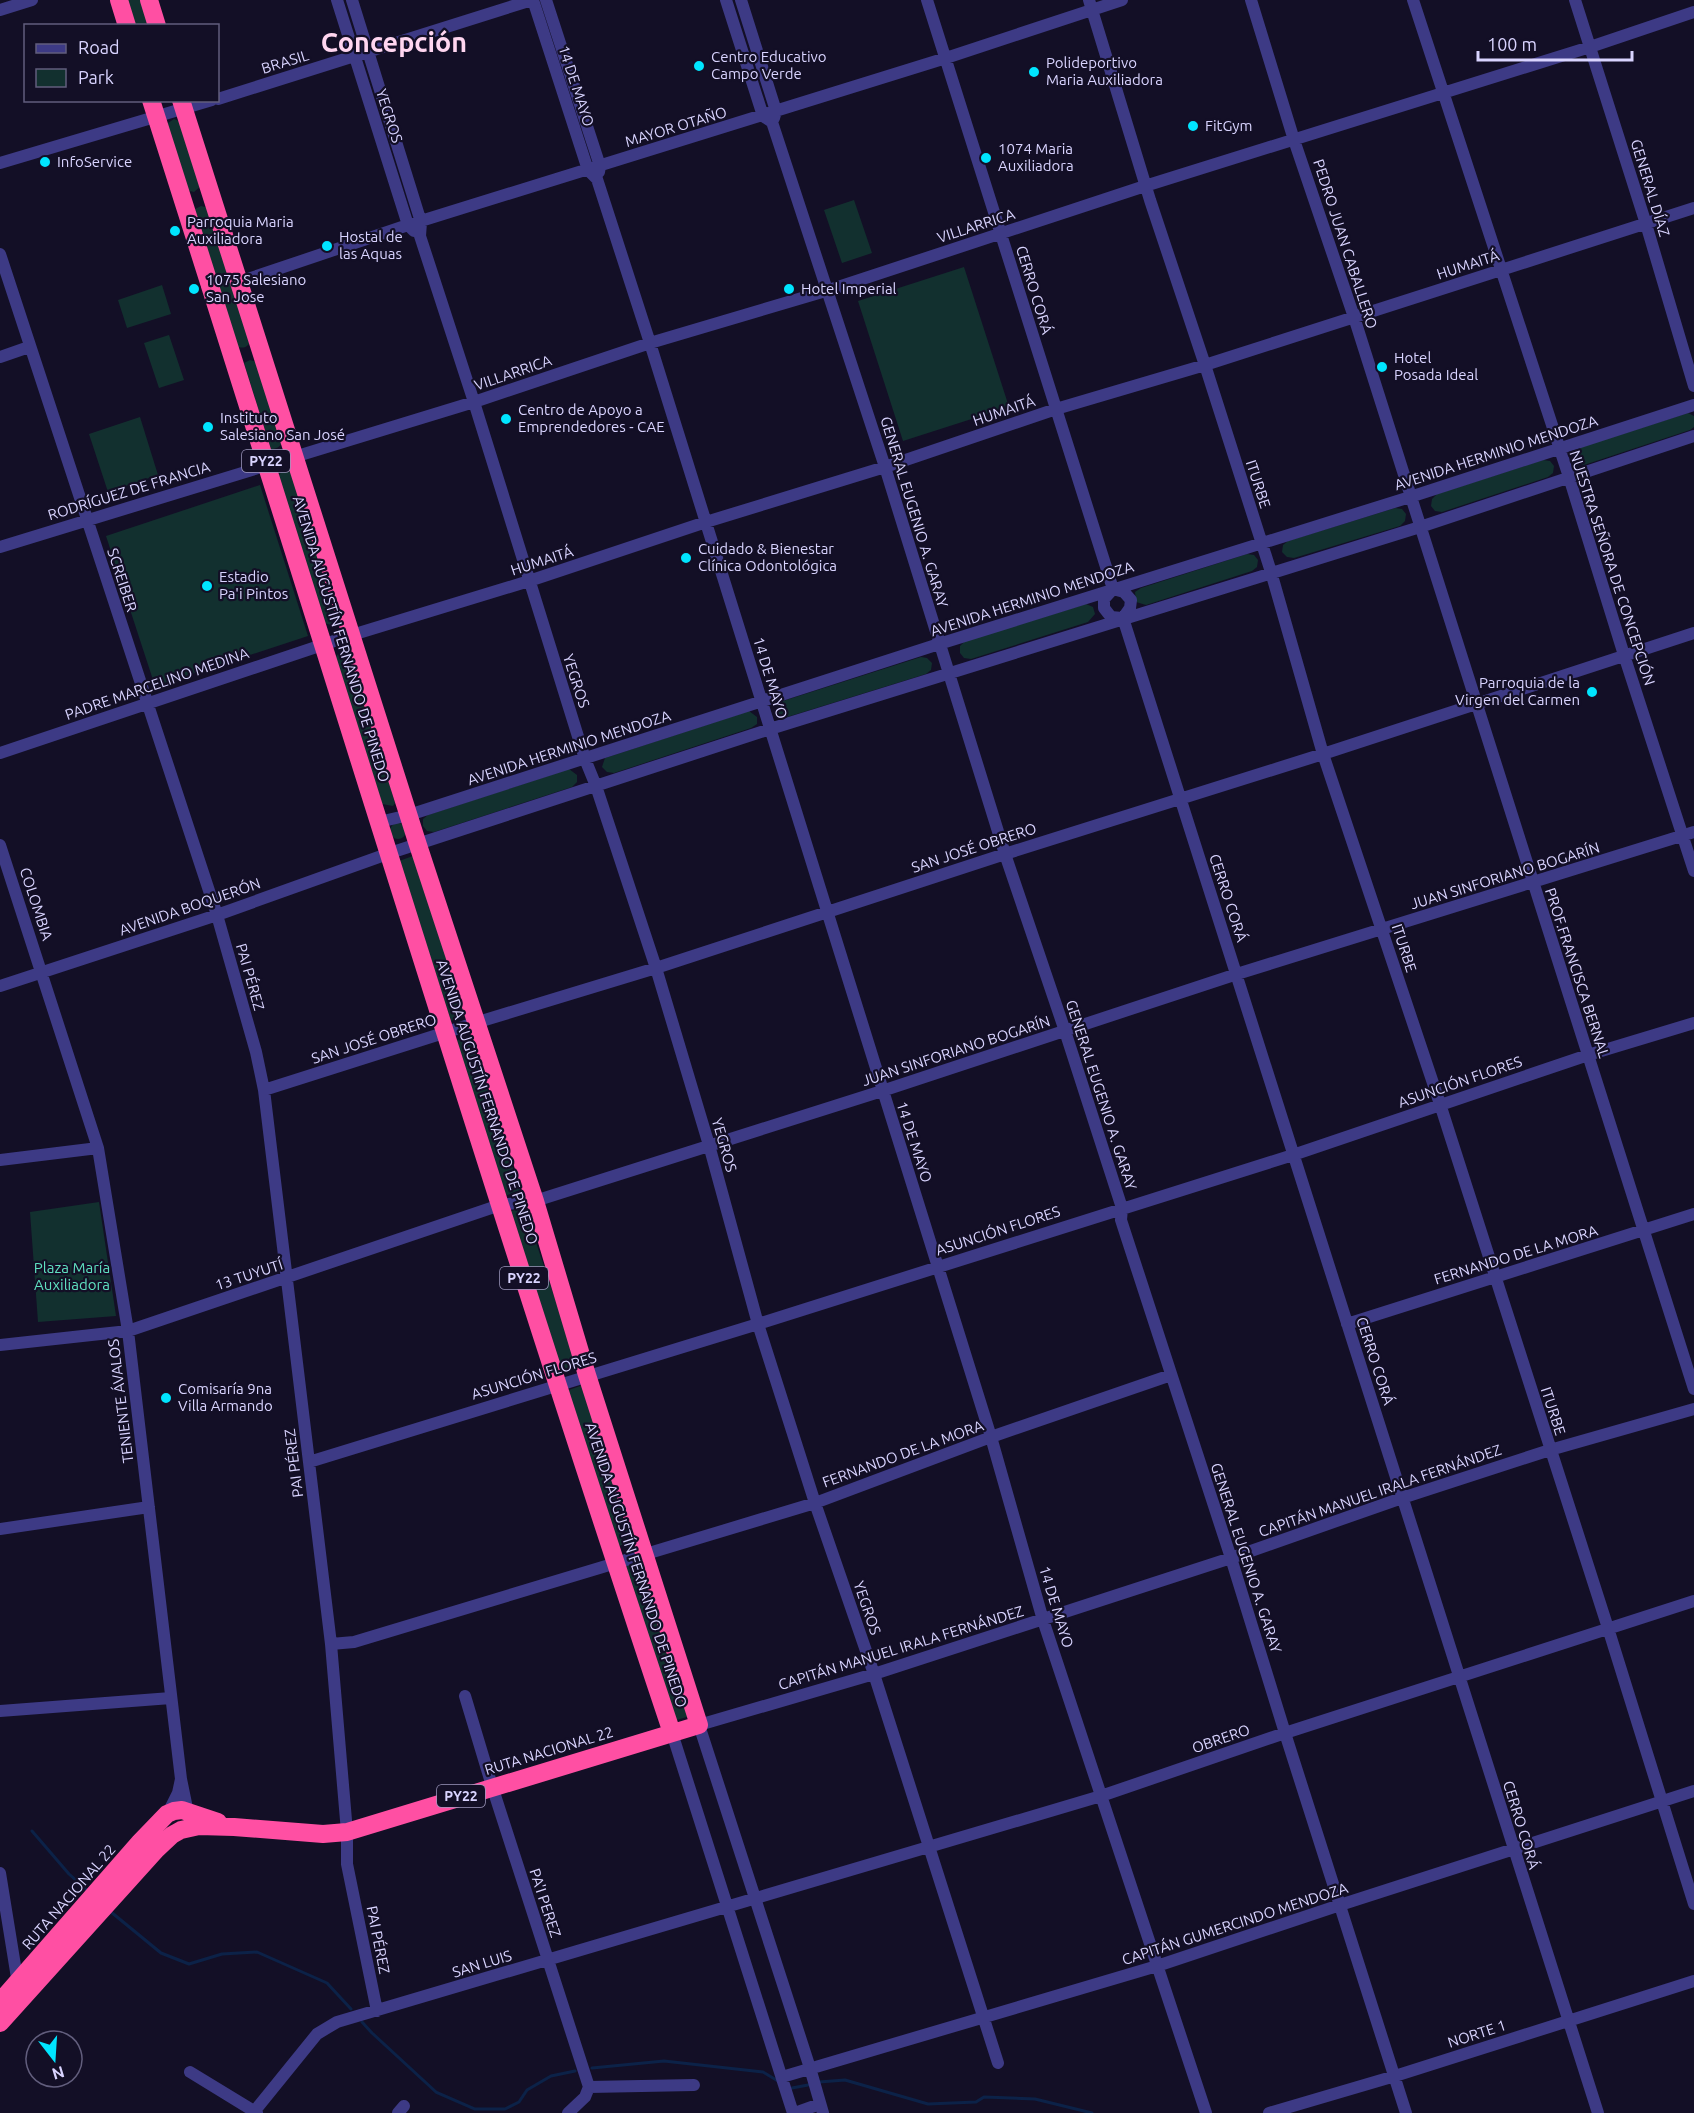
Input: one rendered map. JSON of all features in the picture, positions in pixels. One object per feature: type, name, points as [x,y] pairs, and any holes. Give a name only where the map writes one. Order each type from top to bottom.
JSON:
[{"type":"highway","points":[[119,0],[126,24]]},
{"type":"highway","points":[[149,0],[156,24]]},
{"type":"highway","name":"AVENIDA AUGUSTÍN FERNANDO DE PINEDO","points":[[182,105],[475,1023],[535,1201],[587,1375],[699,1725]]},
{"type":"highway","name":"AVENIDA AUGUSTÍN FERNANDO DE PINEDO","points":[[154,109],[500,1205],[672,1733]]},
{"type":"highway","name":"RUTA NACIONAL 22","points":[[99,1901],[165,1841],[181,1830],[209,1826],[323,1834],[347,1832],[492,1786],[699,1725]]},
{"type":"highway","name":"RUTA NACIONAL 22","points":[[0,2023],[21,1990],[99,1901],[167,1814],[174,1810],[188,1812],[234,1827]]},
{"type":"highway","name":"RUTA NACIONAL 22","points":[[0,2002],[21,1990]]},
{"type":"street","points":[[0,10],[32,0]]},
{"type":"street","name":"YEGROS","points":[[337,0],[408,225],[420,236]]},
{"type":"street","name":"YEGROS","points":[[352,0],[421,222],[420,236],[585,759],[656,968],[709,1145],[758,1324],[874,1674],[998,2063]]},
{"type":"street","name":"BRASIL","points":[[219,99],[532,0]]},
{"type":"street","name":"14 DE MAYO","points":[[532,0],[595,171]]},
{"type":"street","name":"14 DE MAYO","points":[[546,0],[595,171],[763,701],[991,1437],[1043,1620],[1206,2113]]},
{"type":"street","name":"GENERAL EUGENIO A. GARAY","points":[[726,0],[771,116],[829,290],[948,674],[1122,1208],[1121,1220],[1232,1558],[1406,2113]]},
{"type":"street","name":"GENERAL EUGENIO A. GARAY","points":[[741,0],[771,116]]},
{"type":"street","name":"CERRO CORÁ","points":[[927,0],[1113,589]]},
{"type":"street","name":"MAYOR OTAÑO","points":[[239,282],[408,225],[595,171],[771,116],[946,58],[1090,5],[1122,0]]},
{"type":"street","name":"PEDRO JUAN CABALLERO","points":[[1251,0],[1294,140],[1354,316],[1410,497]]},
{"type":"street","name":"NUESTRA SEÑORA DE CONCEPCIÓN","points":[[1413,0],[1569,477],[1624,655],[1689,834],[1694,871]]},
{"type":"street","name":"GENERAL DÍAZ","points":[[1575,0],[1646,224],[1694,386]]},
{"type":"street","name":"ITURBE","points":[[1090,5],[1145,186],[1261,542],[1323,754],[1440,1104],[1694,1904]]},
{"type":"street","name":"VILLARRICA","points":[[267,466],[474,402],[650,343],[829,290],[1145,186],[1590,47],[1694,12]]},
{"type":"street","points":[[0,163],[154,109],[200,102]]},
{"type":"street","name":"HUMAITÁ","points":[[324,644],[529,581],[706,522],[885,467],[1056,409],[1205,365],[1694,208]]},
{"type":"street","name":"SCREIBER","points":[[0,254],[217,915]]},
{"type":"street","points":[[0,357],[29,347]]},
{"type":"street","name":"AVENIDA HERMINIO MENDOZA","points":[[379,822],[409,815],[939,644],[1410,497],[1694,405]]},
{"type":"street","points":[[390,853],[770,729],[1420,527],[1694,436]]},
{"type":"street","name":"RODRÍGUEZ DE FRANCIA","points":[[0,547],[86,519],[267,466]]},
{"type":"street","name":"PROF.FRANCISCA BERNAL","points":[[1410,497],[1694,1389]]},
{"type":"street","name":"CERRO CORÁ","points":[[1113,589],[1124,592],[1131,600],[1130,608],[1123,618]]},
{"type":"street","name":"CERRO CORÁ","points":[[1113,589],[1104,599],[1104,608],[1111,617],[1123,618]]},
{"type":"street","name":"CERRO CORÁ","points":[[1123,618],[1598,2113]]},
{"type":"street","name":"SAN JOSÉ OBRERO","points":[[264,1090],[656,968],[1694,633]]},
{"type":"street","name":"PADRE MARCELINO MEDINA","points":[[0,753],[324,644]]},
{"type":"street","name":"JUAN SINFORIANO BOGARÍN","points":[[500,1205],[535,1201],[1237,975],[1689,834]]},
{"type":"street","name":"COLOMBIA","points":[[0,845],[43,972]]},
{"type":"street","name":"AVENIDA BOQUERÓN","points":[[0,986],[217,915],[390,853]]},
{"type":"street","name":"PAI PÉREZ","points":[[217,915],[256,1052],[264,1090],[331,1644],[347,1832],[347,1864],[377,2011]]},
{"type":"street","name":"TENIENTE ÁVALOS","points":[[43,972],[98,1148],[128,1331],[181,1779],[188,1812]]},
{"type":"street","name":"ASUNCIÓN FLORES","points":[[309,1461],[758,1324],[1293,1155],[1588,1055],[1694,1023]]},
{"type":"street","points":[[0,1160],[98,1148]]},
{"type":"street","name":"13 TUYUTÍ","points":[[0,1345],[128,1331],[500,1205]]},
{"type":"street","name":"FERNANDO DE LA MORA","points":[[1347,1324],[1694,1214]]},
{"type":"street","name":"FERNANDO DE LA MORA","points":[[331,1644],[354,1642],[816,1503],[991,1437],[1171,1375]]},
{"type":"street","name":"CAPITÁN MANUEL IRALA FERNÁNDEZ","points":[[699,1725],[874,1674],[1043,1620],[1550,1450],[1694,1409]]},
{"type":"street","points":[[0,1529],[149,1507]]},
{"type":"street","name":"OBRERO","points":[[755,1898],[1101,1797],[1285,1733],[1694,1600]]},
{"type":"street","name":"PA'I PEREZ","points":[[465,1696],[589,2087]]},
{"type":"street","points":[[0,1711],[171,1698]]},
{"type":"street","name":"AVENIDA AUGUSTÍN FERNANDO DE PINEDO","points":[[699,1725],[821,2108]]},
{"type":"street","name":"AVENIDA AUGUSTÍN FERNANDO DE PINEDO","points":[[672,1733],[794,2113]]},
{"type":"street","points":[[181,1779],[178,1793],[167,1814],[167,1824],[175,1831],[181,1830],[188,1823],[188,1812]]},
{"type":"street","name":"CAPITÁN GUMERCINDO MENDOZA","points":[[782,2077],[1157,1966],[1694,1791]]},
{"type":"street","points":[[0,1873],[1,1889],[21,1990]]},
{"type":"street","name":"SAN LUIS","points":[[255,2113],[317,2034],[337,2022],[755,1898]]},
{"type":"street","name":"NORTE 1","points":[[1269,2113],[1395,2076],[1694,1981]]},
{"type":"street","points":[[190,2072],[255,2113]]},
{"type":"street","points":[[568,2113],[585,2097],[589,2087],[694,2085]]},
{"type":"street","points":[[794,2113],[821,2108]]},
{"type":"green space","points":[[125,0],[143,0],[151,24],[134,24]]},
{"type":"green space","points":[[174,119],[182,122],[202,185],[194,192],[186,190],[166,127]]},
{"type":"green space","points":[[854,200],[872,253],[842,263],[824,210]]},
{"type":"green space","points":[[201,206],[209,208],[251,341],[245,347],[235,346],[194,213],[195,209]]},
{"type":"green space","points":[[964,267],[1009,407],[903,441],[858,301]]},
{"type":"green space","points":[[162,285],[171,314],[127,328],[118,300]]},
{"type":"green space","points":[[169,335],[184,380],[159,388],[144,343]]},
{"type":"green space","points":[[250,360],[257,362],[283,442],[275,449],[271,449],[244,363]]},
{"type":"green space","points":[[1688,413],[1694,416],[1694,427],[1690,430],[1584,465],[1577,464],[1573,459],[1575,449]]},
{"type":"green space","points":[[140,417],[158,475],[108,492],[89,434]]},
{"type":"green space","points":[[1543,460],[1550,461],[1554,466],[1553,473],[1548,477],[1442,512],[1435,511],[1431,506],[1432,499],[1437,494]]},
{"type":"green space","points":[[285,470],[293,473],[339,618],[331,625],[324,623],[277,478]]},
{"type":"green space","name":"Estadio Pa'i Pintos","points":[[260,485],[308,636],[155,686],[106,536]]},
{"type":"green space","points":[[1395,508],[1402,509],[1406,514],[1405,521],[1400,526],[1294,558],[1287,557],[1282,552],[1283,545],[1288,541]]},
{"type":"green space","points":[[1247,554],[1254,555],[1258,560],[1257,567],[1252,571],[1146,605],[1136,602],[1135,592],[1141,588]]},
{"type":"green space","points":[[1086,604],[1093,607],[1095,614],[1088,622],[971,659],[964,658],[960,653],[960,646],[965,641]]},
{"type":"green space","points":[[343,651],[351,654],[395,803],[393,806],[382,804],[335,659]]},
{"type":"green space","points":[[921,657],[927,658],[932,663],[931,670],[926,674],[784,718],[777,712],[777,705],[783,701]]},
{"type":"green space","points":[[749,711],[757,717],[757,724],[751,728],[614,773],[607,772],[602,767],[605,758]]},
{"type":"green space","points":[[569,769],[577,775],[577,782],[572,787],[434,832],[427,831],[423,826],[423,819],[428,815]]},
{"type":"green space","points":[[398,823],[404,825],[406,831],[404,837],[398,839],[392,837],[390,831],[392,825]]},
{"type":"green space","points":[[413,856],[465,1016],[451,1021],[399,861]]},
{"type":"green space","points":[[470,1036],[520,1190],[505,1196],[454,1041]]},
{"type":"green space","name":"Plaza María Auxiliadora","points":[[99,1202],[116,1316],[38,1322],[30,1212]]},
{"type":"green space","points":[[524,1207],[578,1367],[561,1373],[508,1212]]},
{"type":"green space","points":[[583,1385],[633,1541],[616,1547],[566,1391]]},
{"type":"green space","points":[[636,1557],[690,1716],[670,1722],[619,1563]]},
{"type":"waterway","points":[[32,1831],[69,1874],[88,1891]]},
{"type":"waterway","points":[[111,1912],[161,1953],[189,1964],[222,1954],[257,1952],[327,1983],[351,2009]]},
{"type":"waterway","points":[[362,2022],[436,2092],[475,2109],[505,2109],[519,2102],[527,2090],[551,2076],[575,2071]]},
{"type":"waterway","points":[[592,2068],[664,2061],[763,2072],[778,2081]]},
{"type":"waterway","points":[[819,2082],[845,2080],[928,2104],[976,2102],[984,2097],[1035,2099],[1092,2113]]},
{"type":"waterway","points":[[792,2088],[808,2085]]},
{"type":"place","name":"Centro Educativo Campo Verde","points":[[699,66]]},
{"type":"place","name":"Polideportivo Maria Auxiliadora","points":[[1034,72]]},
{"type":"place","name":"FitGym","points":[[1193,126]]},
{"type":"place","name":"1074 Maria Auxiliadora","points":[[986,158]]},
{"type":"place","name":"InfoService","points":[[45,162]]},
{"type":"place","name":"Parroquia Maria Auxiliadora","points":[[175,231]]},
{"type":"place","name":"Hostal de las Aquas","points":[[327,246]]},
{"type":"place","name":"1075 Salesiano San Jose","points":[[194,289]]},
{"type":"place","name":"Hotel Imperial","points":[[789,289]]},
{"type":"place","name":"Hotel Posada Ideal","points":[[1382,367]]},
{"type":"place","name":"Centro de Apoyo a Emprendedores - CAE","points":[[506,419]]},
{"type":"place","name":"Instituto Salesiano San José","points":[[208,427]]},
{"type":"place","name":"Cuidado & Bienestar Clínica Odontológica","points":[[686,558]]},
{"type":"place","name":"Estadio Pa'i Pintos","points":[[207,586]]},
{"type":"place","name":"Parroquia de la Virgen del Carmen","points":[[1592,692]]},
{"type":"place","name":"Comisaría 9na Villa Armando","points":[[166,1398]]},
{"type":"district","name":"Concepción","points":[[394,43]]}]
